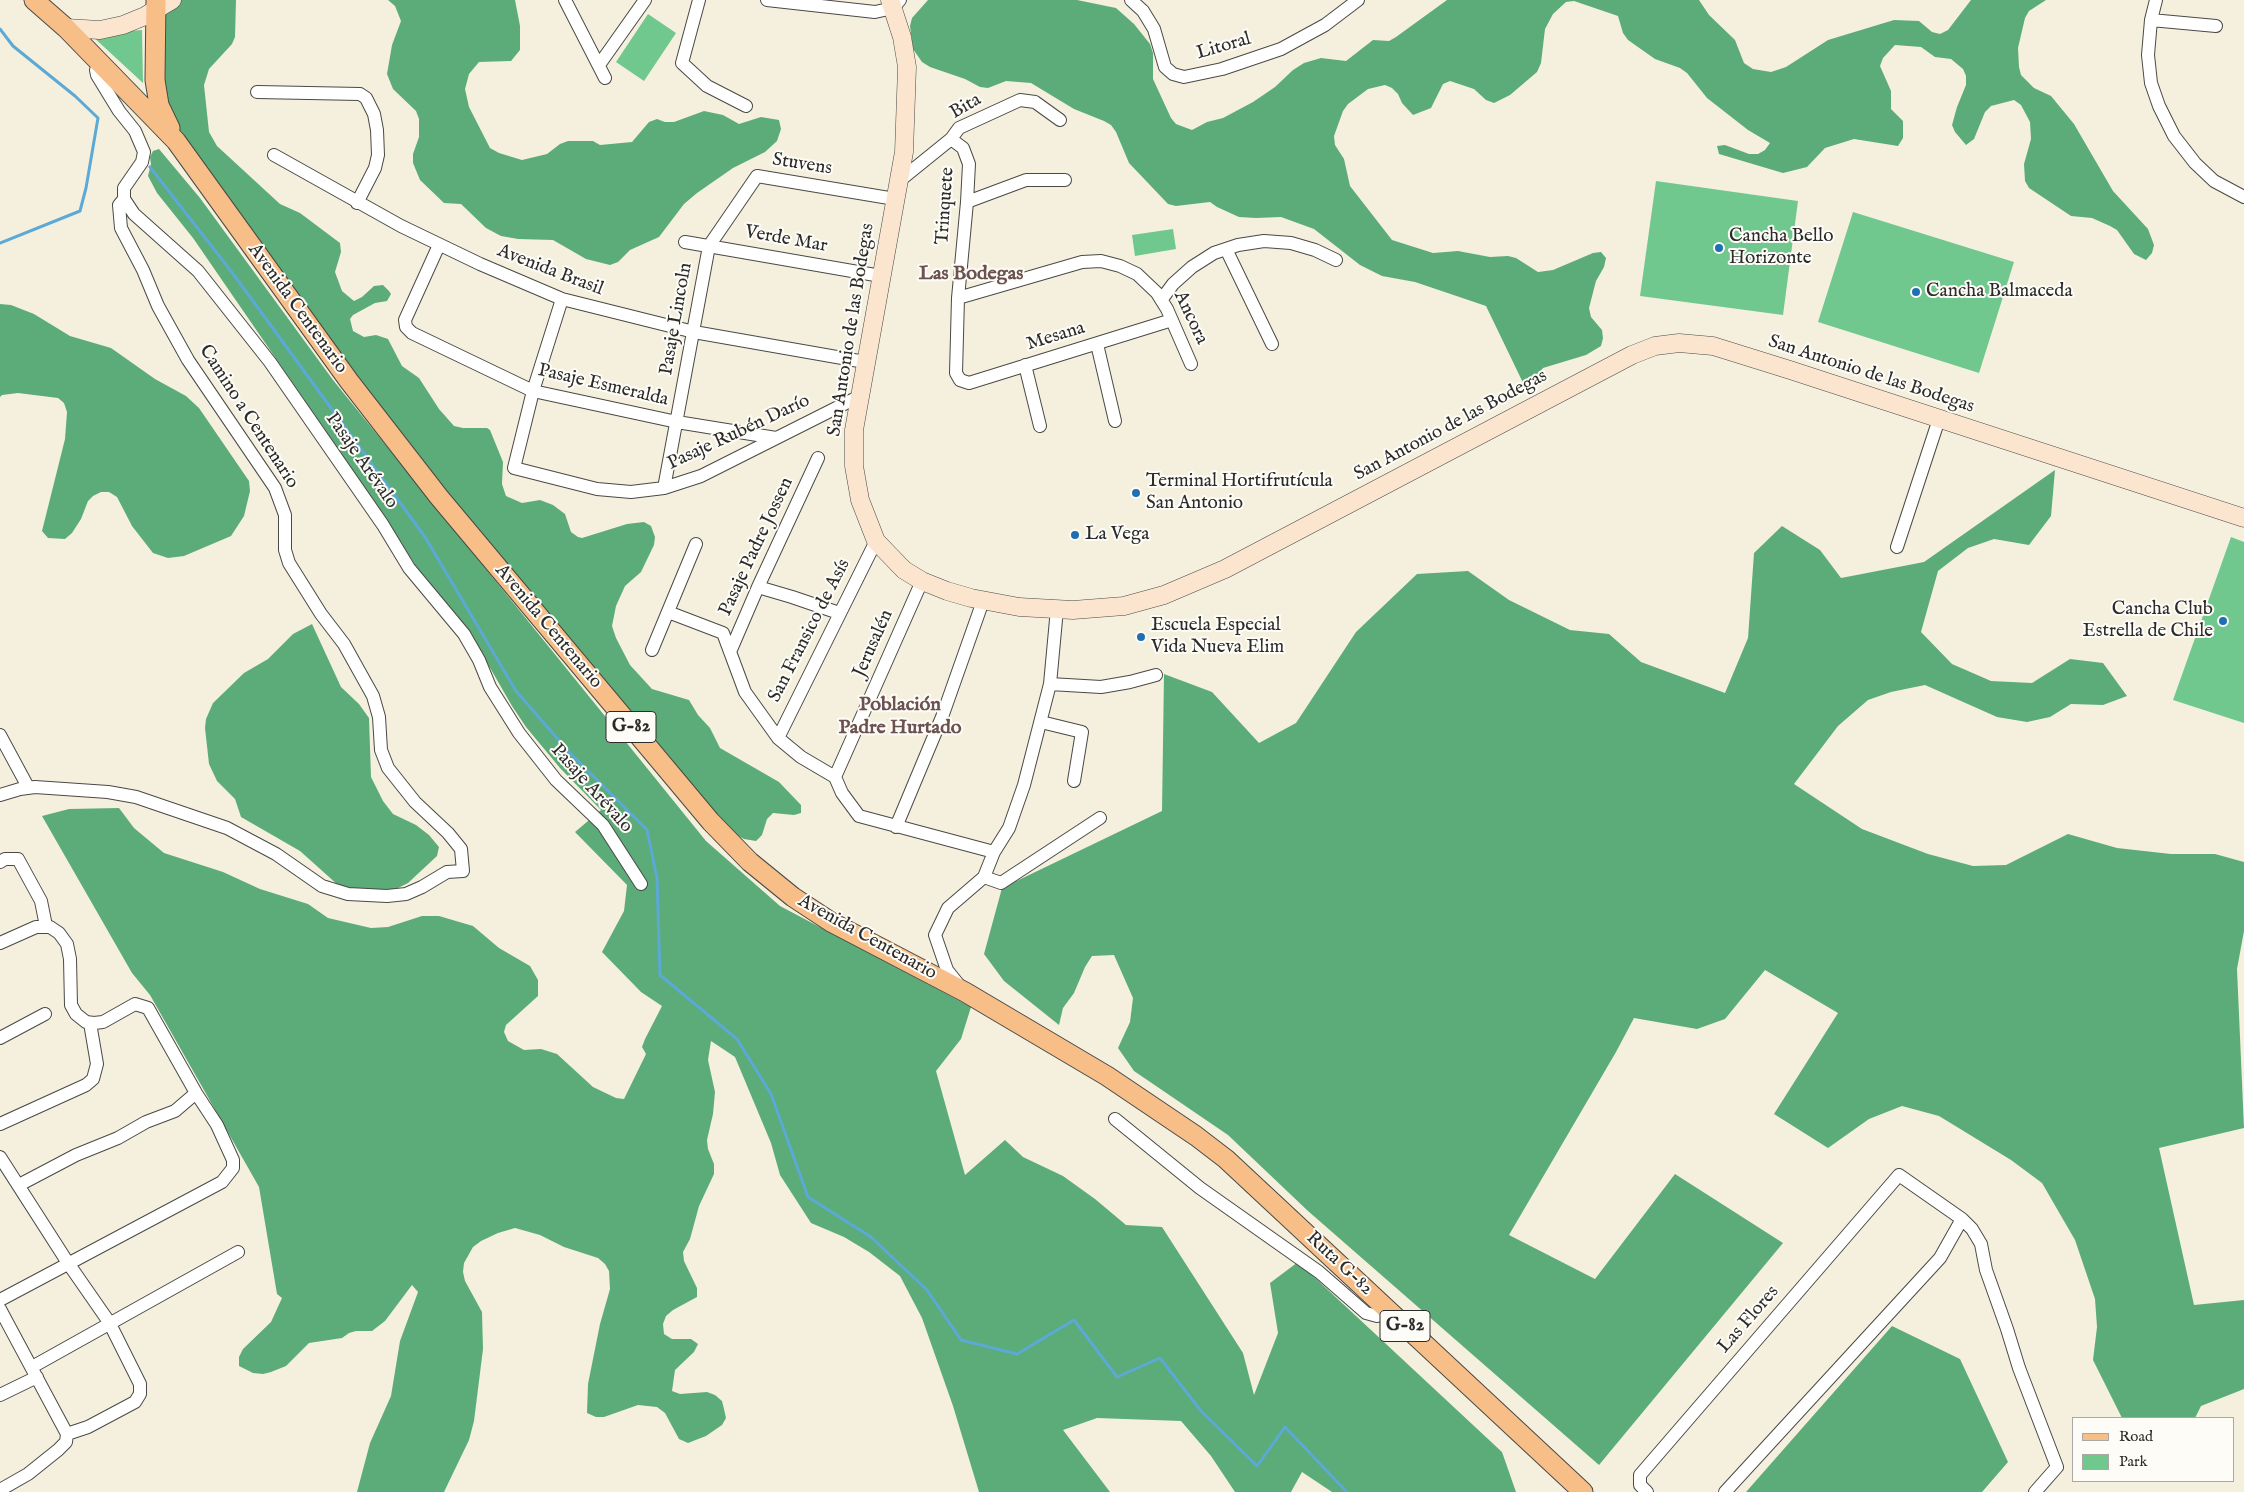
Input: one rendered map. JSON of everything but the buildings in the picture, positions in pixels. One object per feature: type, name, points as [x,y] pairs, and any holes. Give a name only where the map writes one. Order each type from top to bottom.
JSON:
[{"type":"main road","name":"Avenida Centenario","points":[[34,0],[66,28],[176,141],[349,381],[427,482],[718,829],[771,880],[812,910],[831,922],[965,992],[1136,1094],[1226,1159]]},
{"type":"main road","points":[[156,5],[154,61],[156,92],[159,105],[176,141]]},
{"type":"main road","name":"Ruta G-82","points":[[1226,1159],[1584,1492]]},
{"type":"street","points":[[66,28],[88,30],[111,28],[134,21],[156,5],[172,0]]},
{"type":"street","points":[[564,0],[605,78]]},
{"type":"street","points":[[599,65],[645,0]]},
{"type":"street","points":[[699,0],[682,63],[707,86],[746,106]]},
{"type":"street","points":[[767,0],[875,12],[894,3]]},
{"type":"street","name":"Litoral","points":[[1131,0],[1143,11],[1154,29],[1165,67],[1173,74],[1184,77],[1217,71],[1281,49],[1325,25],[1358,0]]},
{"type":"street","points":[[2156,0],[2151,20],[2148,54],[2149,70],[2155,95],[2166,122],[2184,150],[2207,174],[2223,187],[2244,197]]},
{"type":"street","name":"San Antonio de las Bodegas","points":[[894,3],[907,67],[904,152],[854,430],[854,466],[860,500],[876,541],[896,563],[922,581],[947,592],[1019,607],[1056,609],[1124,606],[1164,594],[1205,578],[1623,359],[1655,346],[1679,343],[1712,346],[2244,518]]},
{"type":"street","points":[[2151,20],[2216,26]]},
{"type":"street","points":[[100,63],[96,70],[102,85],[135,131],[144,152],[142,162],[124,188],[124,200]]},
{"type":"street","points":[[257,92],[360,94],[366,98],[374,114],[378,155],[375,168],[357,203]]},
{"type":"street","name":"Bita","points":[[897,190],[951,139],[959,128],[1020,100],[1035,102],[1060,120]]},
{"type":"street","name":"Trinquete","points":[[951,139],[963,148],[968,158],[967,202],[958,298],[956,373]]},
{"type":"street","name":"Avenida Brasil","points":[[274,155],[357,203],[439,245],[562,299],[694,332],[865,362]]},
{"type":"street","name":"Stuvens","points":[[709,246],[757,176],[897,190]]},
{"type":"street","points":[[967,202],[1026,180],[1065,180]]},
{"type":"street","name":"Camino a Centenario","points":[[0,795],[28,787],[118,793],[204,820],[265,847],[313,881],[341,892],[372,896],[406,894],[447,872],[463,872],[461,849],[448,833],[415,802],[388,768],[381,750],[379,717],[373,696],[344,644],[321,614],[290,563],[285,550],[286,515],[275,488],[188,360],[158,306],[143,270],[121,228],[119,205],[124,200]]},
{"type":"street","name":"Pasaje Arévalo","points":[[124,200],[134,214],[198,271],[270,362],[383,525],[409,568],[468,640],[490,687],[519,733],[556,780],[603,825],[641,884]]},
{"type":"street","points":[[1162,299],[1173,284],[1192,267],[1226,248],[1251,242],[1278,241],[1304,246],[1336,260]]},
{"type":"street","name":"Verde Mar","points":[[685,242],[881,276]]},
{"type":"street","name":"Pasaje Esmeralda","points":[[439,245],[405,320],[406,327],[412,333],[533,392],[677,422],[776,438]]},
{"type":"street","name":"Pasaje Lincoln","points":[[664,488],[709,246]]},
{"type":"street","points":[[1226,248],[1272,344]]},
{"type":"street","name":"Ancora","points":[[958,298],[1082,262],[1110,263],[1129,270],[1145,280],[1162,299],[1191,364]]},
{"type":"street","points":[[533,392],[562,299]]},
{"type":"street","name":"Mesana","points":[[956,373],[960,380],[969,383],[1172,320]]},
{"type":"street","points":[[1097,344],[1116,421]]},
{"type":"street","points":[[1025,365],[1040,426]]},
{"type":"street","name":"Pasaje Rubén Darío","points":[[533,392],[514,468],[597,489],[631,492],[664,488],[701,476],[860,396]]},
{"type":"street","points":[[1897,546],[1939,419]]},
{"type":"street","name":"Pasaje Padre Jossen","points":[[730,652],[818,458]]},
{"type":"street","name":"San Fransico de Asís","points":[[778,738],[876,541]]},
{"type":"street","points":[[652,650],[696,544]]},
{"type":"street","name":"Jerusalén","points":[[835,777],[922,581]]},
{"type":"street","points":[[758,587],[792,596],[839,614]]},
{"type":"street","points":[[896,826],[942,717],[983,601]]},
{"type":"street","points":[[965,992],[947,970],[935,935],[948,908],[984,877],[994,852],[1009,828],[1024,785],[1050,684],[1056,609]]},
{"type":"street","points":[[668,612],[723,633],[745,692],[778,738],[802,758],[835,777],[842,793],[859,816],[994,852]]},
{"type":"street","points":[[1050,684],[1101,687],[1156,675]]},
{"type":"street","points":[[1040,722],[1082,732],[1074,781]]},
{"type":"street","points":[[0,735],[28,787]]},
{"type":"street","points":[[984,877],[1002,883],[1100,818]]},
{"type":"street","points":[[0,862],[4,859],[18,859],[41,901],[46,926]]},
{"type":"street","points":[[0,944],[36,927],[46,926],[59,933],[67,944],[71,968],[71,1005],[79,1018],[90,1023],[102,1022],[130,1005],[139,1004],[145,1006],[151,1012],[196,1093],[218,1125],[230,1150],[233,1168],[222,1182],[0,1300]]},
{"type":"street","points":[[0,1038],[45,1014]]},
{"type":"street","points":[[0,1124],[86,1085],[93,1079],[97,1064],[90,1023]]},
{"type":"street","points":[[19,1185],[76,1155],[118,1138],[146,1122],[175,1111],[196,1093]]},
{"type":"street","points":[[1115,1119],[1200,1188],[1319,1272],[1366,1313],[1377,1316],[1387,1309]]},
{"type":"street","points":[[0,1156],[68,1263],[109,1322],[140,1384],[140,1394],[132,1404],[88,1427],[67,1434]]},
{"type":"street","name":"Las Flores","points":[[1647,1492],[1640,1485],[1640,1475],[1899,1175],[1962,1219]]},
{"type":"street","points":[[1725,1492],[1940,1258],[1962,1219],[1972,1229],[1981,1244],[1986,1270],[2008,1329],[2019,1368],[2057,1468],[2035,1492]]},
{"type":"street","points":[[0,1395],[109,1322],[238,1252]]},
{"type":"street","points":[[0,1309],[67,1434],[66,1442],[58,1450],[28,1474],[0,1490]]},
{"type":"green space","points":[[181,0],[236,0],[235,37],[232,44],[209,69],[204,85],[209,132],[217,146],[280,204],[300,213],[340,243],[341,252],[335,272],[342,291],[354,301],[362,297],[374,286],[383,285],[391,294],[387,301],[375,303],[353,315],[350,319],[353,331],[364,337],[376,335],[388,339],[402,366],[419,378],[439,409],[454,426],[487,428],[490,430],[503,462],[502,484],[506,496],[522,503],[540,500],[553,505],[565,514],[571,532],[582,538],[627,524],[644,522],[651,526],[655,537],[654,545],[641,572],[625,586],[616,606],[612,626],[630,665],[652,689],[689,700],[698,715],[710,728],[720,748],[779,782],[801,805],[801,813],[794,815],[773,813],[767,819],[762,835],[756,841],[744,839],[733,833],[713,813],[388,420],[179,132],[164,100],[161,22],[167,9]]},
{"type":"green space","points":[[388,0],[515,0],[520,26],[520,50],[511,61],[479,62],[469,74],[465,89],[469,107],[490,148],[499,153],[522,160],[547,154],[560,144],[568,141],[593,141],[600,145],[632,142],[649,122],[657,119],[665,122],[674,122],[704,111],[723,115],[739,124],[761,117],[779,120],[781,129],[777,141],[765,152],[733,168],[697,193],[684,204],[659,237],[630,250],[618,262],[610,265],[586,259],[553,240],[518,239],[501,236],[486,228],[461,204],[444,203],[420,180],[413,163],[413,154],[419,137],[419,119],[416,111],[393,89],[387,74],[392,45],[401,21],[395,6]]},
{"type":"green space","points":[[928,0],[1077,0],[1116,8],[1134,24],[1150,44],[1153,53],[1153,79],[1171,118],[1176,124],[1192,130],[1207,122],[1223,118],[1253,102],[1304,63],[1321,58],[1346,61],[1373,40],[1389,41],[1447,0],[1699,0],[1709,15],[1735,40],[1744,63],[1753,69],[1771,72],[1786,67],[1828,40],[1894,20],[1919,21],[1932,32],[1940,34],[1948,30],[1971,0],[2046,0],[2029,11],[2025,18],[2018,48],[2021,75],[2034,88],[2051,96],[2074,124],[2113,191],[2148,229],[2154,245],[2152,253],[2146,260],[2134,254],[2117,230],[2092,218],[2071,216],[2029,188],[2025,181],[2024,164],[2031,139],[2030,122],[2021,105],[2014,100],[1991,106],[1985,112],[1974,139],[1966,145],[1955,132],[1952,125],[1966,85],[1966,76],[1963,69],[1951,59],[1935,57],[1921,47],[1895,45],[1883,58],[1880,66],[1891,91],[1891,109],[1903,121],[1903,138],[1898,146],[1854,139],[1825,148],[1807,167],[1783,173],[1719,154],[1717,146],[1725,145],[1749,154],[1758,154],[1765,150],[1770,143],[1748,130],[1707,98],[1687,73],[1680,68],[1655,59],[1628,40],[1623,33],[1618,16],[1574,1],[1566,2],[1553,14],[1545,29],[1541,63],[1537,72],[1510,95],[1494,103],[1486,100],[1474,89],[1450,81],[1443,84],[1431,108],[1413,115],[1402,103],[1398,94],[1392,88],[1385,85],[1368,89],[1348,104],[1343,111],[1334,136],[1335,145],[1344,159],[1350,186],[1392,240],[1433,253],[1458,251],[1490,257],[1508,256],[1516,258],[1538,272],[1553,270],[1593,253],[1601,252],[1606,258],[1604,267],[1596,281],[1589,308],[1591,317],[1602,330],[1601,346],[1586,355],[1543,368],[1526,389],[1486,306],[1415,282],[1382,276],[1360,265],[1314,229],[1281,217],[1239,217],[1210,202],[1176,206],[1168,204],[1129,163],[1116,132],[1111,125],[1074,109],[1031,83],[1006,81],[988,88],[980,87],[922,62],[913,49],[910,26],[912,18]]},
{"type":"green space","points":[[648,14],[676,33],[644,81],[616,62]]},
{"type":"green space","points":[[142,30],[143,83],[90,34]]},
{"type":"green space","points":[[159,149],[200,198],[333,380],[706,841],[780,906],[971,1007],[961,1039],[936,1071],[965,1175],[1005,1140],[1023,1157],[1063,1176],[1126,1225],[1162,1227],[1243,1353],[1254,1395],[1278,1333],[1270,1283],[1298,1262],[1502,1452],[1516,1492],[1332,1492],[1302,1472],[1291,1492],[1235,1492],[1211,1456],[1181,1421],[1097,1418],[1063,1430],[1110,1492],[979,1492],[953,1406],[922,1318],[900,1276],[869,1252],[844,1237],[811,1223],[780,1175],[771,1143],[735,1057],[711,1041],[708,1060],[715,1092],[713,1114],[707,1140],[708,1149],[714,1164],[714,1174],[699,1206],[690,1239],[683,1252],[684,1261],[697,1288],[697,1297],[673,1310],[666,1316],[663,1324],[664,1334],[672,1339],[691,1339],[698,1344],[694,1352],[675,1370],[672,1391],[680,1394],[707,1392],[715,1395],[722,1401],[724,1409],[726,1418],[722,1425],[706,1436],[688,1443],[679,1439],[665,1413],[657,1407],[638,1405],[604,1417],[596,1417],[587,1413],[588,1384],[600,1324],[610,1289],[609,1271],[598,1258],[564,1247],[540,1235],[515,1228],[481,1241],[473,1247],[464,1263],[465,1281],[482,1312],[483,1349],[474,1421],[469,1440],[444,1492],[357,1492],[370,1443],[391,1396],[400,1341],[418,1292],[412,1285],[385,1321],[372,1331],[356,1331],[342,1338],[309,1343],[286,1366],[271,1372],[263,1374],[253,1373],[239,1366],[239,1357],[243,1349],[271,1322],[282,1298],[277,1294],[259,1187],[150,995],[132,973],[42,816],[69,809],[119,808],[134,828],[164,853],[223,872],[260,889],[308,904],[328,918],[371,928],[388,927],[422,916],[439,916],[473,926],[499,948],[530,966],[538,980],[538,996],[506,1025],[504,1032],[508,1041],[524,1050],[541,1049],[557,1054],[593,1087],[616,1098],[624,1099],[646,1054],[642,1047],[662,1006],[641,992],[602,952],[624,911],[627,885],[575,832],[601,810],[560,768],[526,727],[474,640],[417,568],[387,520],[193,238],[157,193],[148,176],[151,164],[150,157],[153,151]]},
{"type":"green space","name":"Cancha Bello Horizonte","points":[[1656,181],[1798,201],[1783,315],[1640,296]]},
{"type":"green space","name":"Cancha Balmaceda","points":[[1853,212],[2014,262],[1979,373],[1818,322]]},
{"type":"green space","points":[[1173,229],[1176,249],[1135,256],[1132,235]]},
{"type":"green space","points":[[0,304],[11,305],[34,314],[70,336],[111,348],[155,379],[186,396],[199,408],[249,481],[250,491],[244,516],[231,536],[184,556],[168,558],[153,553],[132,526],[117,497],[109,492],[101,492],[88,501],[81,519],[72,533],[65,539],[48,538],[42,531],[65,439],[67,412],[64,403],[58,398],[18,393],[2,395],[0,397]]},
{"type":"green space","points":[[2055,470],[2051,516],[2029,545],[1994,539],[1968,548],[1938,571],[1921,632],[1952,664],[1991,681],[2032,683],[2070,659],[2103,663],[2127,696],[2103,705],[2071,704],[2050,717],[2027,722],[1997,717],[1925,685],[1891,692],[1868,700],[1838,726],[1794,784],[1862,829],[1928,854],[1973,866],[2006,865],[2068,834],[2117,848],[2171,854],[2215,854],[2244,862],[2244,931],[2237,969],[2244,1128],[2159,1148],[2194,1305],[2244,1300],[2244,1389],[2201,1406],[2196,1417],[2122,1417],[2093,1360],[2097,1327],[2095,1299],[2075,1240],[2042,1183],[2011,1160],[1939,1116],[1902,1106],[1869,1119],[1828,1148],[1774,1114],[1838,1013],[1765,970],[1725,1019],[1697,1029],[1634,1018],[1509,1235],[1595,1279],[1675,1174],[1783,1243],[1599,1465],[1308,1211],[1228,1135],[1134,1071],[1118,1048],[1130,1022],[1133,998],[1114,955],[1092,956],[1074,993],[1063,1008],[1059,1025],[1004,981],[984,954],[1002,888],[1162,811],[1164,674],[1212,692],[1259,743],[1296,723],[1356,632],[1417,574],[1468,571],[1509,600],[1570,630],[1609,634],[1641,662],[1725,693],[1748,638],[1754,553],[1782,526],[1820,550],[1841,578],[1924,562]]},
{"type":"green space","name":"Cancha Club Estrella de Chile","points":[[2231,537],[2244,542],[2244,723],[2173,700]]},
{"type":"green space","points":[[312,624],[341,687],[359,704],[369,718],[371,777],[383,801],[393,814],[416,825],[429,835],[439,847],[437,856],[408,883],[394,890],[360,894],[338,885],[300,851],[241,817],[235,799],[217,781],[209,764],[205,728],[206,719],[213,703],[244,673],[268,659],[293,634]]},
{"type":"green space","points":[[1892,1326],[1960,1359],[2008,1462],[1982,1492],[1746,1492]]},
{"type":"waterway","points":[[0,29],[13,46],[75,96],[98,118],[86,188],[80,211],[0,243]]},
{"type":"waterway","points":[[150,167],[234,275],[425,537],[516,691],[570,753],[647,830],[657,878],[660,975],[737,1039],[771,1094],[808,1197],[871,1237],[927,1290],[961,1340],[1017,1354],[1074,1320],[1117,1377],[1160,1358],[1201,1411],[1257,1466],[1285,1427],[1347,1492]]},
{"type":"place","name":"Cancha Bello Horizonte","points":[[1719,248]]},
{"type":"place","name":"Cancha Balmaceda","points":[[1916,292]]},
{"type":"place","name":"Terminal Hortifrutícula San Antonio","points":[[1136,493]]},
{"type":"place","name":"La Vega","points":[[1075,535]]},
{"type":"place","name":"Cancha Club Estrella de Chile","points":[[2223,621]]},
{"type":"place","name":"Escuela Especial Vida Nueva Elim","points":[[1141,637]]},
{"type":"district","name":"Las Bodegas","points":[[971,275]]},
{"type":"district","name":"Población Padre Hurtado","points":[[900,718]]}]
